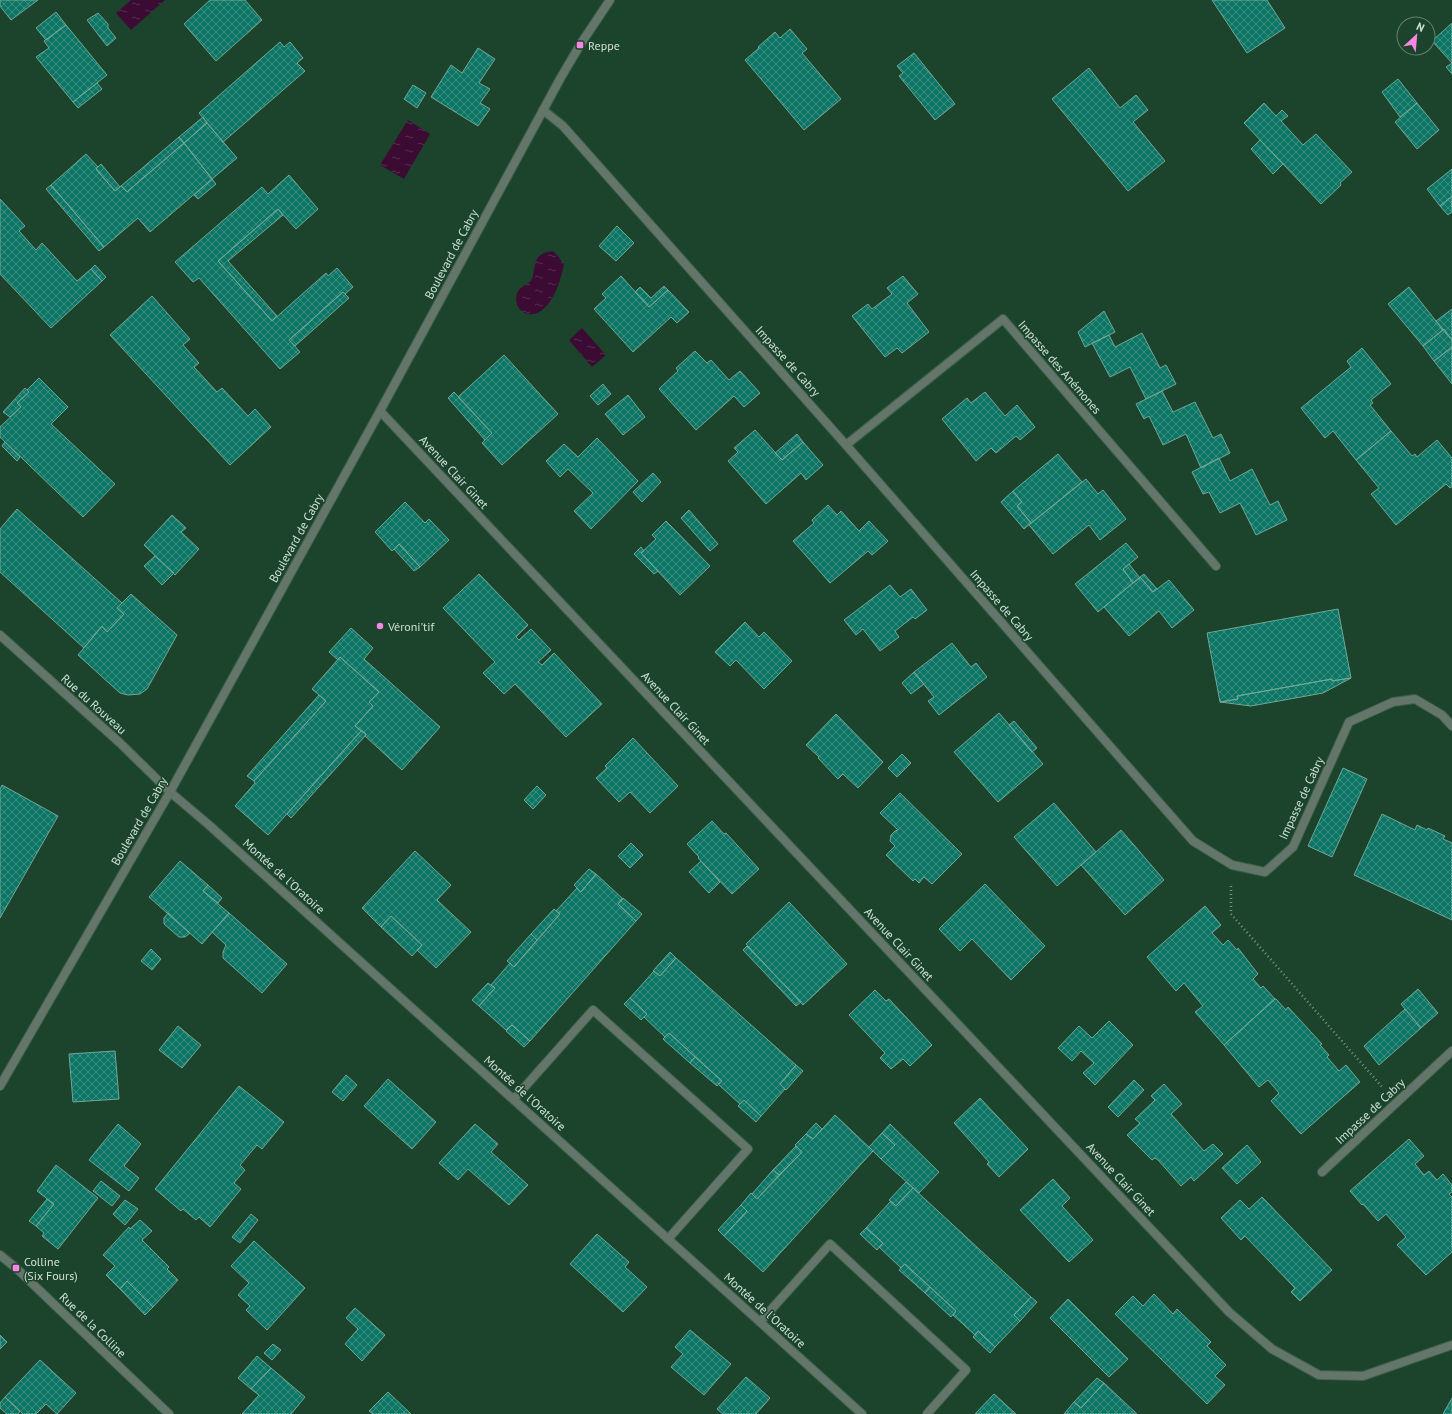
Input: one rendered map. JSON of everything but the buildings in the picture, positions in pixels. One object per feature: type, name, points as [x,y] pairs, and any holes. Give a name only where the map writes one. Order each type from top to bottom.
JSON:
[{"type":"street","name":"Boulevard de Cabry","points":[[0,1086],[170,792],[380,411],[543,110],[580,45],[610,0]]},
{"type":"street","name":"Impasse de Cabry","points":[[543,110],[563,126],[846,445],[1192,842],[1232,865],[1265,872],[1293,847],[1349,722],[1393,702],[1415,699],[1442,715],[1452,726]]},
{"type":"street","name":"Impasse des Anémones","points":[[846,445],[1003,319],[1216,566]]},
{"type":"street","name":"Avenue Clair Ginet","points":[[380,411],[1229,1312],[1272,1349],[1319,1375],[1363,1376],[1452,1345]]},
{"type":"street","name":"Rue du Rouveau","points":[[0,634],[120,743],[170,792]]},
{"type":"street","name":"Montée de l'Oratoire","points":[[170,792],[209,824],[862,1414]]},
{"type":"street","points":[[514,1099],[593,1010],[748,1149],[668,1238]]},
{"type":"street","name":"Impasse de Cabry","points":[[1322,1172],[1452,1051]]},
{"type":"street","points":[[760,1322],[830,1244],[966,1370],[928,1414]]},
{"type":"street","name":"Rue de la Colline","points":[[0,1255],[16,1268],[169,1414]]},
{"type":"path","points":[[1232,865],[1231,914],[1396,1103]]},
{"type":"water","points":[[131,0],[165,0],[131,30],[116,13]]},
{"type":"water","points":[[408,120],[430,134],[404,179],[380,165]]},
{"type":"water","points":[[553,251],[564,265],[556,290],[550,302],[541,311],[531,314],[526,313],[519,308],[517,304],[517,293],[532,279],[537,258],[542,254]]},
{"type":"water","points":[[582,328],[606,355],[592,367],[569,340]]},
{"type":"place","name":"Reppe","points":[[580,45]]},
{"type":"place","name":"Véroni'tif","points":[[380,626]]},
{"type":"place","name":"Colline (Six Fours)","points":[[16,1268]]}]
